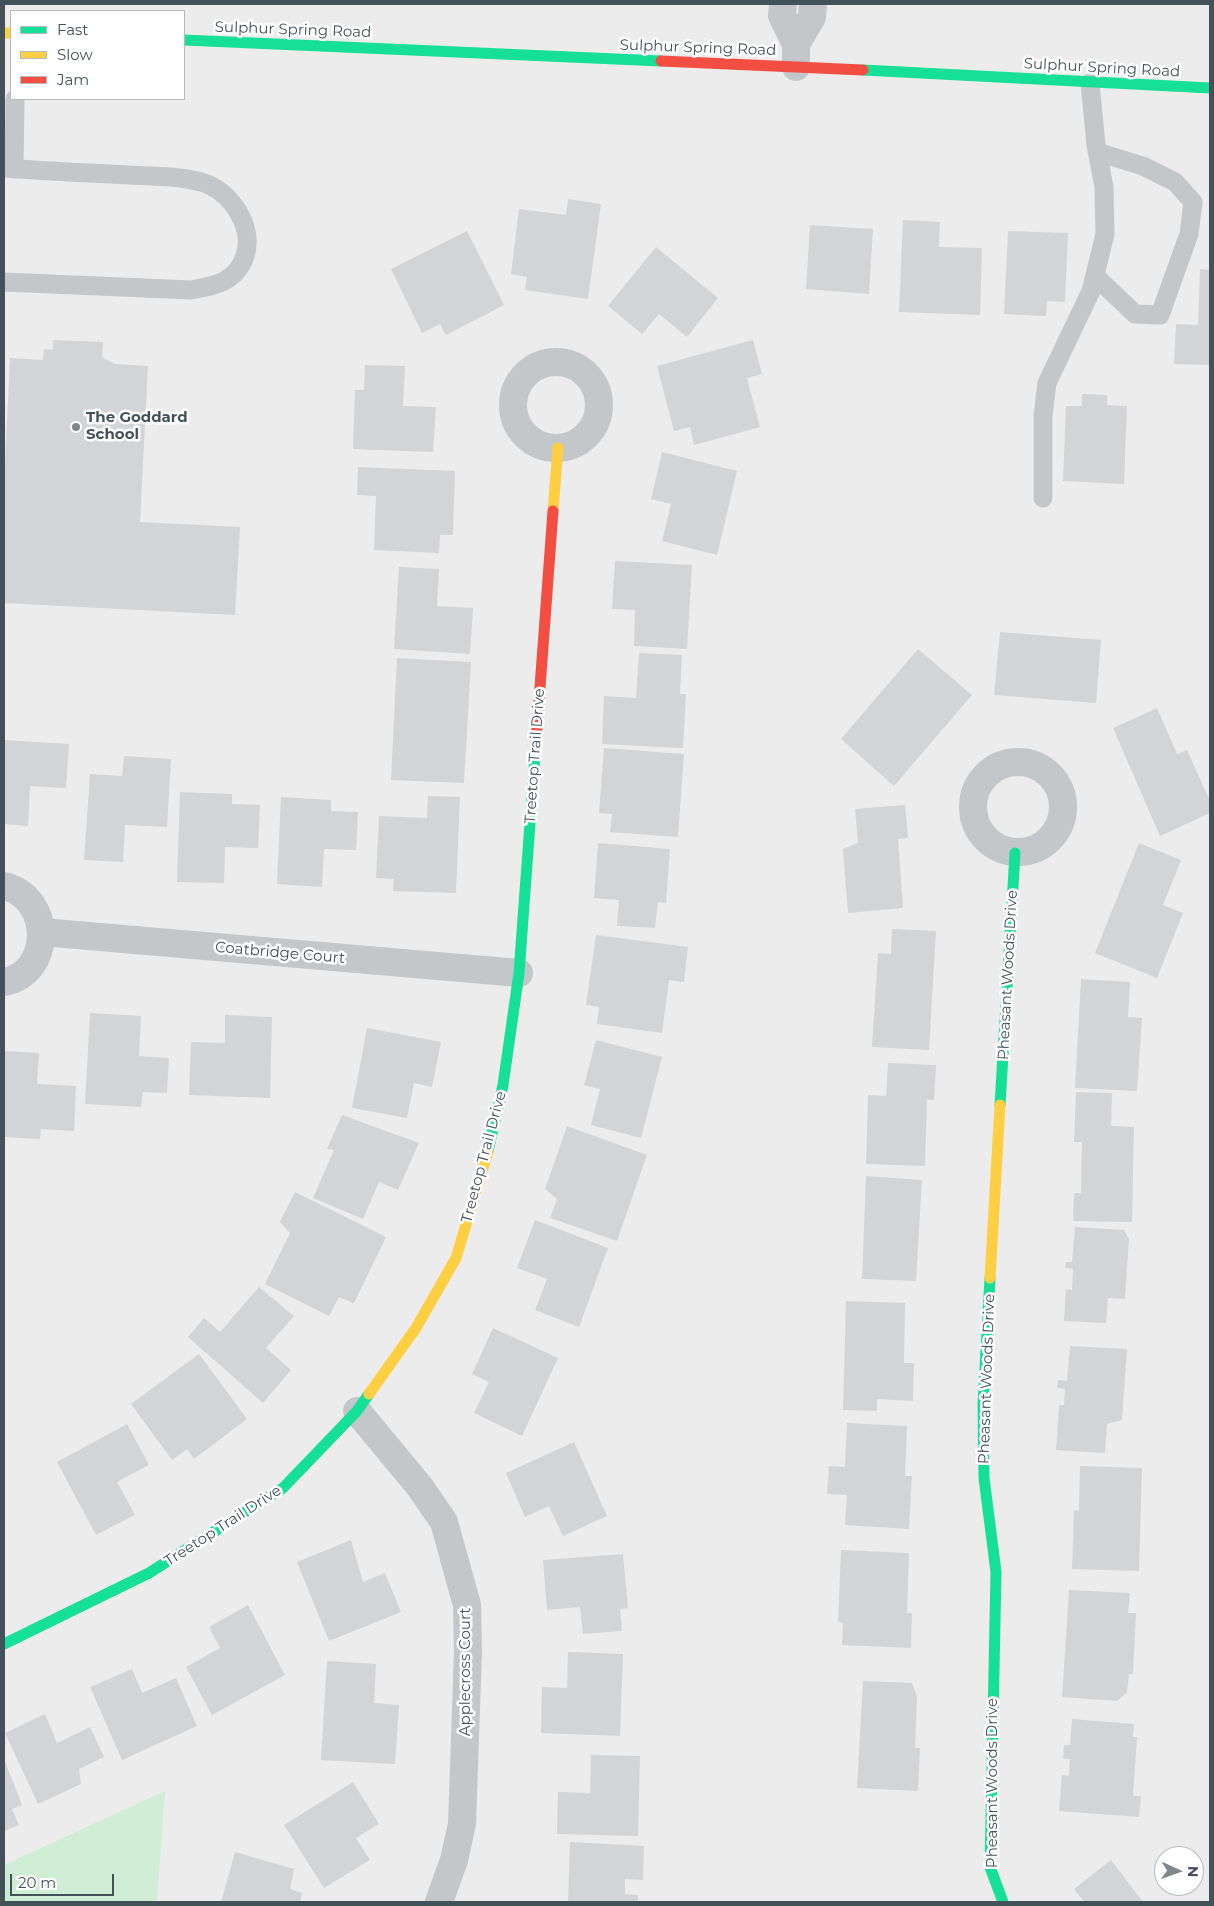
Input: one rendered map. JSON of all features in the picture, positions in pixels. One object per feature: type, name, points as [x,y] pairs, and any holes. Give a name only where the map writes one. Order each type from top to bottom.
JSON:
[{"type":"street","points":[[783,4],[782,16],[796,56]]},
{"type":"street","points":[[796,56],[812,17],[813,4]]},
{"type":"street","name":"Sulphur Spring Road","points":[[185,40],[796,56],[1090,83],[1210,88]]},
{"type":"street","name":"Treetop Trail Drive","points":[[4,1644],[149,1573],[283,1488],[357,1411],[416,1328],[456,1258],[483,1171],[503,1085],[519,973],[558,448]]},
{"type":"street","name":"Pheasant Woods Drive","points":[[1003,1902],[990,1867],[996,1572],[984,1478],[983,1404],[1015,853]]},
{"type":"street","points":[[4,886],[15,888],[28,900],[38,915],[42,932],[41,943],[34,960],[23,973],[4,982]]},
{"type":"street","name":"Coatbridge Court","points":[[42,932],[519,973]]},
{"type":"street","name":"Applecross Court","points":[[357,1411],[420,1487],[444,1522],[467,1605],[468,1651],[462,1824],[454,1860],[440,1902]]},
{"type":"lane","points":[[1043,498],[1042,416],[1047,383],[1091,292],[1106,234],[1104,187],[1097,152],[1090,83]]},
{"type":"lane","points":[[4,282],[191,290],[215,286],[222,282],[236,272],[245,255],[246,234],[240,214],[221,191],[202,182],[173,177],[9,169],[15,100]]},
{"type":"lane","points":[[1095,276],[1135,314],[1160,315],[1189,234],[1193,202],[1175,182],[1142,166],[1097,152]]},
{"type":"green space","points":[[165,1791],[157,1902],[4,1902],[4,1865]]},
{"type":"building","points":[[568,199],[601,204],[588,299],[525,290],[527,277],[511,274],[519,209],[566,215]]},
{"type":"building","points":[[903,220],[940,222],[939,247],[982,248],[980,315],[899,312]]},
{"type":"building","points":[[810,225],[873,229],[869,294],[806,289]]},
{"type":"building","points":[[467,231],[504,305],[446,335],[440,324],[422,333],[391,269]]},
{"type":"building","points":[[1008,231],[1068,233],[1065,302],[1047,301],[1046,316],[1004,314]]},
{"type":"building","points":[[656,247],[718,298],[687,337],[659,314],[642,334],[608,306]]},
{"type":"building","points":[[1200,269],[1210,270],[1210,365],[1174,364],[1176,324],[1198,325]]},
{"type":"building","name":"The Goddard School","points":[[53,340],[103,342],[102,357],[115,364],[148,366],[140,522],[240,527],[235,615],[4,603],[4,488],[10,358],[43,360],[44,349],[53,350]]},
{"type":"building","points":[[753,340],[762,374],[747,378],[760,427],[694,445],[690,427],[674,431],[657,366]]},
{"type":"building","points":[[365,365],[405,366],[403,406],[436,407],[433,452],[353,449],[355,390],[364,390]]},
{"type":"building","points":[[1082,394],[1107,395],[1107,405],[1127,406],[1124,484],[1063,481],[1066,406],[1082,406]]},
{"type":"building","points":[[662,452],[737,471],[717,555],[662,541],[671,504],[651,499]]},
{"type":"building","points":[[358,467],[455,471],[453,535],[440,535],[439,553],[374,550],[376,496],[357,495]]},
{"type":"building","points":[[615,561],[692,565],[687,649],[634,646],[635,610],[612,609]]},
{"type":"building","points":[[399,567],[439,569],[437,606],[473,608],[470,654],[394,649]]},
{"type":"building","points":[[1000,632],[1101,640],[1096,703],[994,695]]},
{"type":"building","points":[[918,649],[972,695],[894,786],[841,739]]},
{"type":"building","points":[[639,653],[682,655],[680,694],[686,694],[683,748],[602,744],[604,696],[636,698]]},
{"type":"building","points":[[397,658],[471,662],[464,783],[391,780]]},
{"type":"building","points":[[1157,708],[1177,754],[1187,750],[1210,801],[1210,813],[1160,836],[1113,728]]},
{"type":"building","points":[[4,740],[69,744],[66,788],[30,786],[28,826],[4,824]]},
{"type":"building","points":[[604,748],[684,754],[678,837],[610,832],[612,814],[599,813]]},
{"type":"building","points":[[124,756],[171,759],[167,827],[125,825],[123,862],[84,860],[90,774],[122,776]]},
{"type":"building","points":[[180,792],[232,794],[232,804],[260,805],[258,848],[225,847],[224,883],[177,882]]},
{"type":"building","points":[[428,796],[460,797],[456,893],[393,891],[394,879],[376,878],[379,816],[427,818]]},
{"type":"building","points":[[281,797],[331,800],[331,811],[358,812],[356,850],[324,849],[322,887],[277,884]]},
{"type":"building","points":[[905,805],[908,838],[898,839],[903,908],[848,913],[843,849],[858,843],[855,809]]},
{"type":"building","points":[[598,843],[670,849],[666,903],[658,902],[655,928],[617,926],[619,900],[594,898]]},
{"type":"building","points":[[1139,843],[1181,860],[1163,905],[1183,913],[1157,978],[1095,953]]},
{"type":"building","points":[[892,929],[936,931],[929,1050],[872,1047],[878,953],[891,954]]},
{"type":"building","points":[[596,935],[688,947],[684,982],[669,980],[662,1033],[597,1024],[599,1007],[586,1005]]},
{"type":"building","points":[[1081,979],[1130,982],[1128,1017],[1142,1018],[1137,1091],[1075,1088]]},
{"type":"building","points":[[90,1013],[141,1016],[139,1056],[169,1058],[167,1093],[143,1092],[141,1107],[85,1104]]},
{"type":"building","points":[[225,1015],[272,1017],[270,1098],[189,1095],[191,1042],[225,1043]]},
{"type":"building","points":[[367,1028],[441,1042],[432,1087],[414,1083],[407,1118],[352,1108]]},
{"type":"building","points":[[596,1040],[662,1057],[641,1138],[591,1125],[600,1089],[584,1085]]},
{"type":"building","points":[[4,1051],[39,1053],[37,1084],[76,1086],[74,1131],[41,1129],[40,1139],[4,1137]]},
{"type":"building","points":[[888,1063],[936,1065],[934,1100],[927,1099],[925,1166],[866,1164],[868,1095],[886,1096]]},
{"type":"building","points":[[1076,1092],[1112,1093],[1111,1126],[1134,1127],[1132,1222],[1073,1221],[1074,1193],[1081,1193],[1082,1142],[1074,1142]]},
{"type":"building","points":[[342,1115],[419,1143],[398,1190],[379,1182],[363,1219],[313,1198],[334,1150],[327,1149]]},
{"type":"building","points":[[567,1126],[647,1155],[617,1241],[550,1218],[557,1199],[545,1189]]},
{"type":"building","points":[[866,1176],[922,1180],[916,1281],[862,1279]]},
{"type":"building","points":[[295,1192],[386,1237],[354,1303],[339,1297],[329,1316],[265,1284],[290,1233],[280,1222]]},
{"type":"building","points":[[535,1220],[608,1248],[579,1327],[535,1310],[547,1279],[517,1268]]},
{"type":"building","points":[[1075,1227],[1124,1230],[1129,1239],[1125,1299],[1108,1298],[1106,1323],[1064,1321],[1066,1289],[1072,1290],[1073,1269],[1065,1268],[1066,1262],[1072,1262]]},
{"type":"building","points":[[259,1287],[294,1316],[266,1348],[291,1370],[263,1403],[188,1337],[204,1318],[220,1332]]},
{"type":"building","points":[[846,1301],[905,1303],[904,1363],[914,1363],[913,1401],[877,1399],[877,1411],[843,1410]]},
{"type":"building","points":[[493,1328],[558,1358],[522,1436],[474,1413],[489,1382],[472,1374]]},
{"type":"building","points":[[1070,1346],[1127,1349],[1122,1420],[1107,1424],[1105,1453],[1056,1450],[1059,1405],[1064,1405],[1065,1389],[1057,1388],[1058,1380],[1067,1381]]},
{"type":"building","points":[[199,1354],[247,1419],[194,1459],[187,1449],[172,1460],[131,1404]]},
{"type":"building","points":[[847,1423],[907,1426],[905,1476],[912,1476],[909,1529],[845,1525],[847,1495],[827,1494],[829,1466],[845,1467]]},
{"type":"building","points":[[127,1424],[149,1465],[117,1482],[135,1515],[96,1535],[57,1462]]},
{"type":"building","points":[[574,1442],[607,1516],[563,1536],[549,1506],[525,1517],[506,1473]]},
{"type":"building","points":[[1080,1466],[1142,1468],[1139,1571],[1072,1569],[1074,1510],[1079,1511]]},
{"type":"building","points":[[351,1540],[363,1582],[385,1573],[401,1612],[329,1641],[297,1562]]},
{"type":"building","points":[[841,1550],[909,1553],[907,1613],[912,1613],[911,1648],[842,1645],[843,1623],[838,1622]]},
{"type":"building","points":[[623,1554],[628,1608],[620,1609],[622,1631],[583,1634],[580,1607],[547,1610],[543,1560]]},
{"type":"building","points":[[1069,1590],[1130,1593],[1128,1613],[1136,1613],[1133,1674],[1129,1674],[1127,1692],[1117,1701],[1062,1697]]},
{"type":"building","points":[[248,1605],[285,1675],[212,1715],[186,1667],[220,1648],[209,1627]]},
{"type":"building","points":[[568,1652],[623,1654],[620,1736],[541,1733],[542,1687],[567,1688]]},
{"type":"building","points":[[327,1661],[376,1664],[374,1703],[399,1705],[395,1764],[321,1760]]},
{"type":"building","points":[[132,1669],[142,1693],[176,1678],[197,1726],[122,1760],[90,1687]]},
{"type":"building","points":[[863,1681],[912,1683],[917,1697],[915,1748],[920,1748],[918,1791],[857,1788]]},
{"type":"building","points":[[45,1714],[57,1743],[90,1727],[104,1757],[79,1769],[81,1784],[38,1804],[5,1733]]},
{"type":"building","points":[[1072,1719],[1134,1724],[1133,1737],[1137,1737],[1133,1796],[1141,1796],[1139,1817],[1059,1811],[1062,1775],[1069,1776],[1070,1759],[1063,1759],[1064,1745],[1070,1745]]},
{"type":"building","points":[[591,1755],[640,1756],[638,1836],[557,1834],[558,1792],[590,1793]]},
{"type":"building","points":[[4,1759],[22,1805],[12,1809],[19,1825],[4,1831]]},
{"type":"building","points":[[353,1782],[379,1824],[356,1838],[370,1860],[324,1888],[284,1825]]},
{"type":"building","points":[[570,1842],[644,1846],[643,1880],[625,1879],[625,1894],[638,1895],[638,1902],[568,1902]]},
{"type":"building","points":[[235,1852],[294,1869],[290,1889],[302,1893],[300,1902],[221,1902]]},
{"type":"building","points":[[1111,1860],[1143,1902],[1084,1902],[1074,1889]]},
{"type":"traffic: fast","points":[[185,40],[661,61]]},
{"type":"traffic: fast","points":[[863,70],[1210,88]]},
{"type":"traffic: fast","points":[[488,1151],[503,1085],[519,973],[537,728]]},
{"type":"traffic: fast","points":[[1000,1105],[1015,853]]},
{"type":"traffic: fast","points":[[990,1278],[983,1404],[984,1478],[996,1572],[990,1867],[1003,1902]]},
{"type":"traffic: fast","points":[[4,1644],[149,1573],[283,1488],[357,1411],[369,1394]]},
{"type":"traffic: slow","points":[[4,33],[10,33]]},
{"type":"traffic: slow","points":[[553,511],[558,448]]},
{"type":"traffic: slow","points":[[990,1278],[1000,1105]]},
{"type":"traffic: slow","points":[[369,1394],[416,1328],[456,1258],[488,1151]]},
{"type":"traffic: jam","points":[[661,61],[863,70]]},
{"type":"traffic: jam","points":[[537,728],[553,511]]},
{"type":"place","name":"The Goddard School","points":[[76,427]]}]
